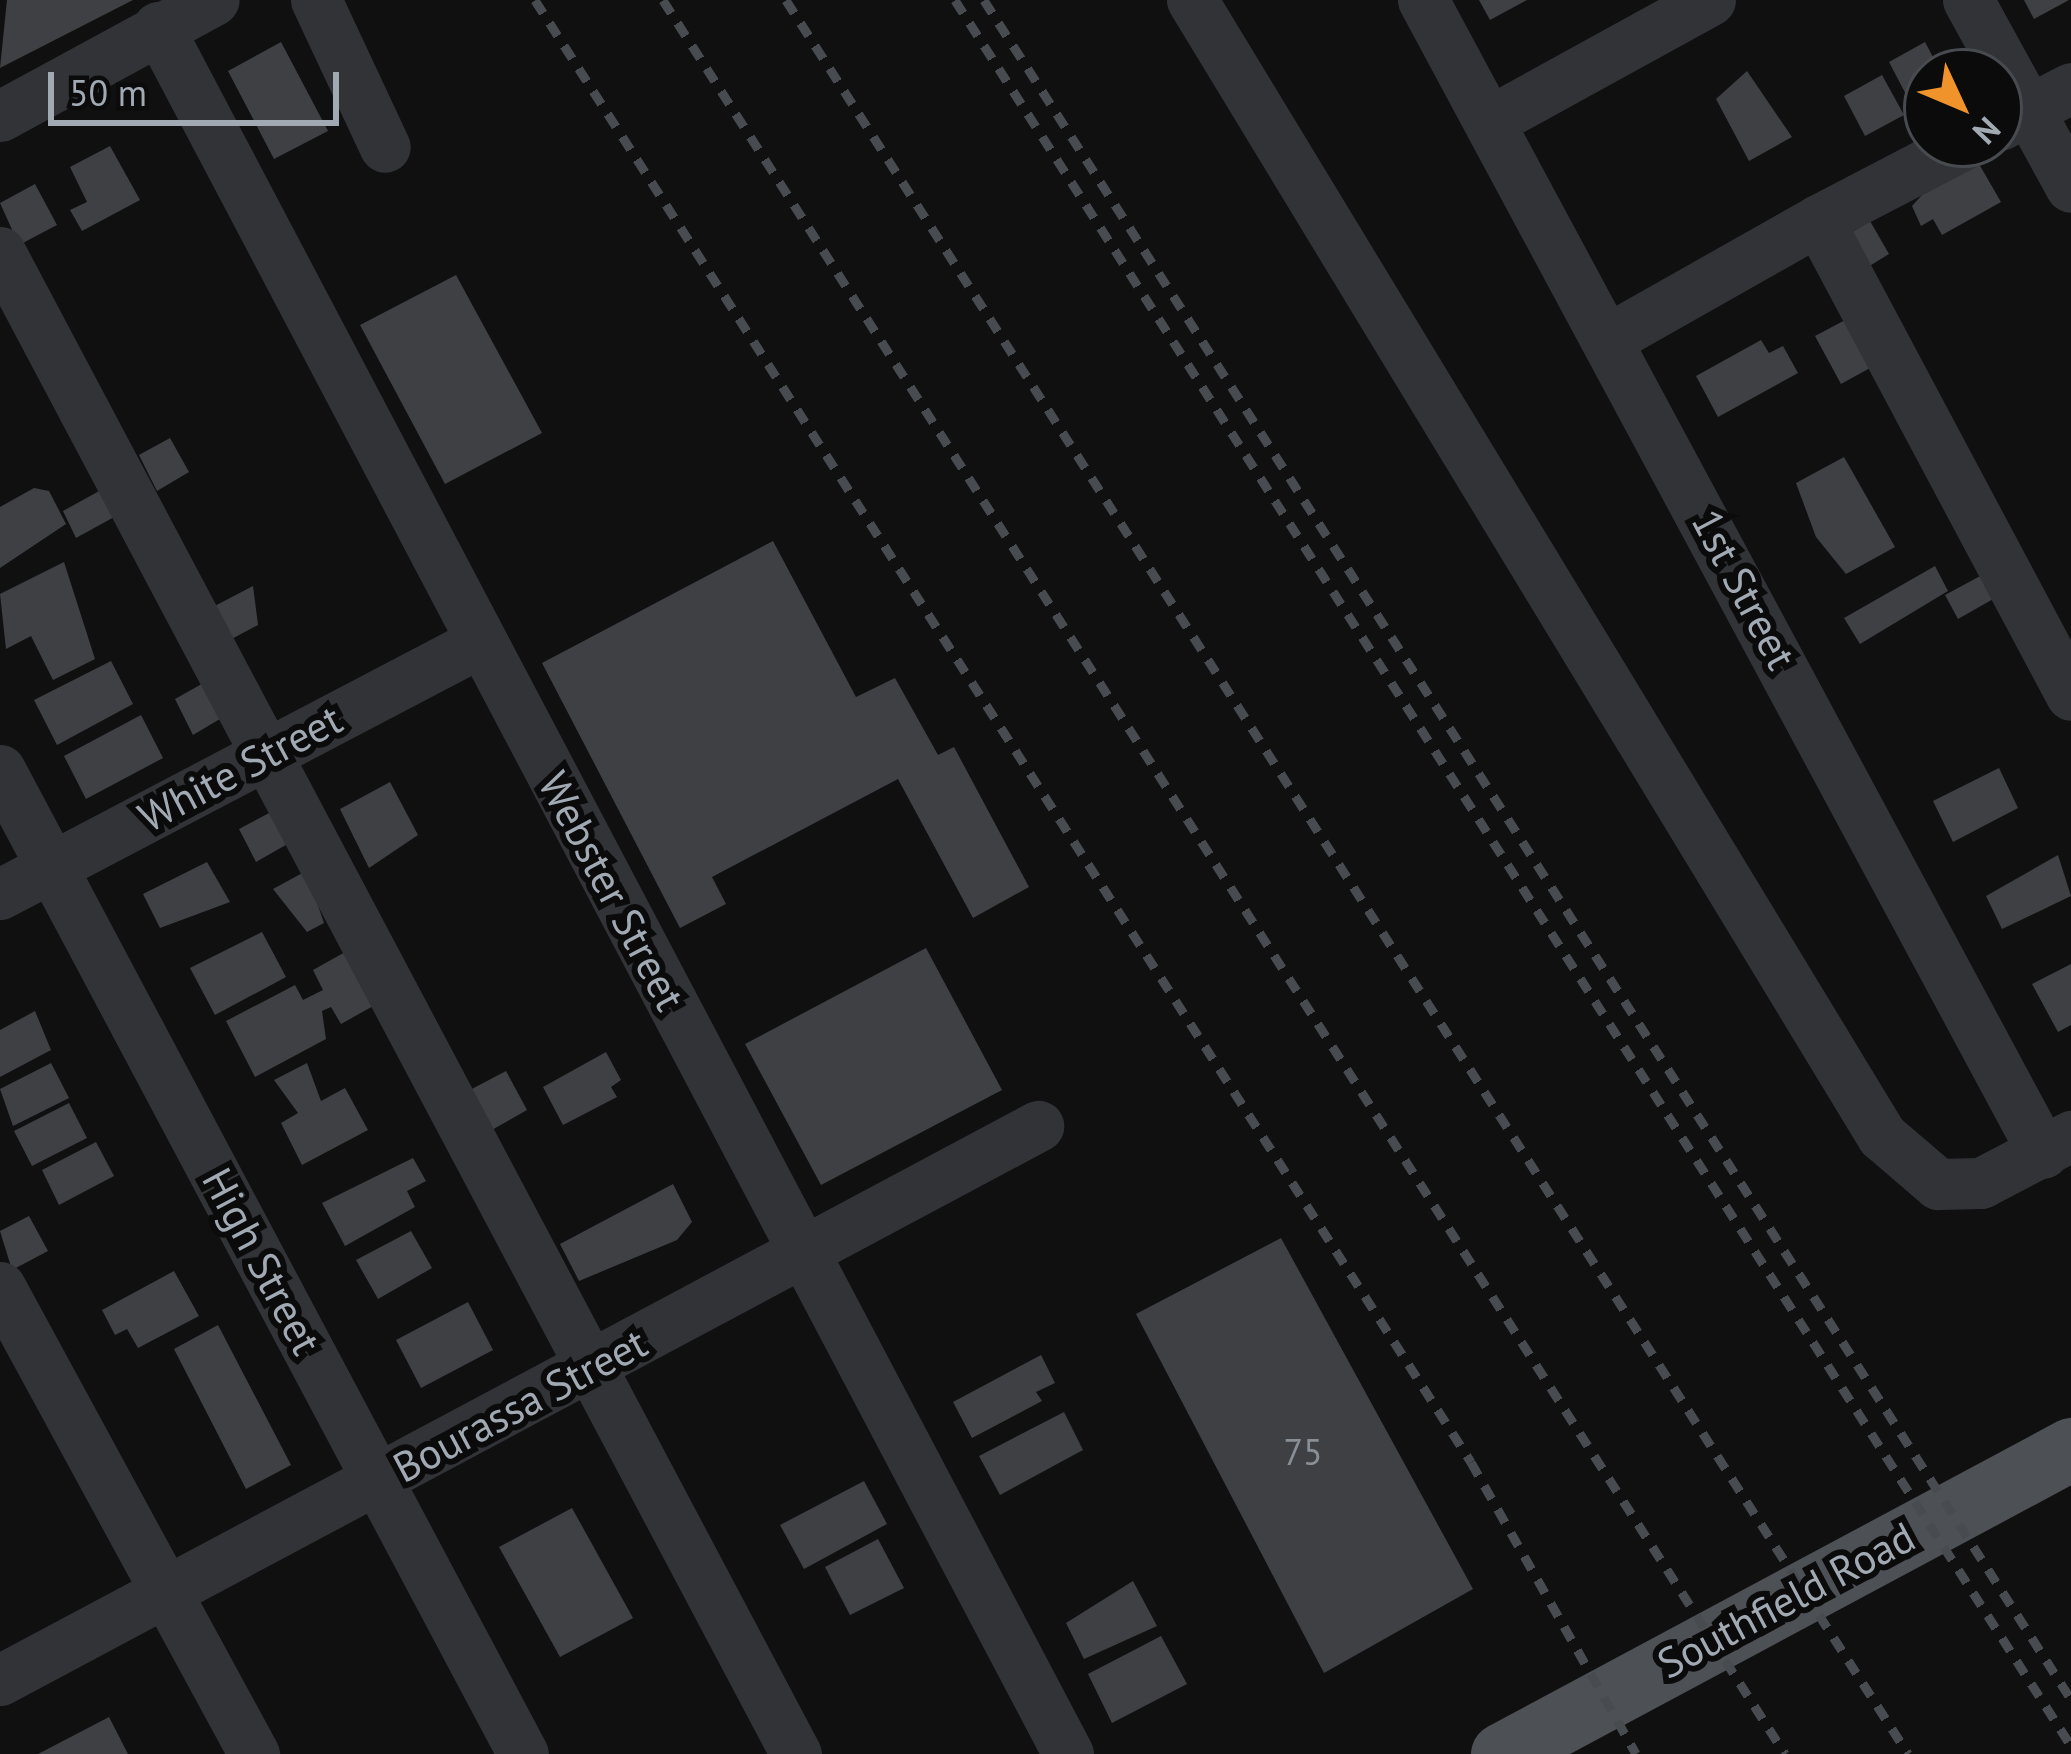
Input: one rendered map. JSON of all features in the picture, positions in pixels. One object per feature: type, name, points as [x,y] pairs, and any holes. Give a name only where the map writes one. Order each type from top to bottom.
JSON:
[{"type":"main road","name":"Southfield Road","points":[[1502,1754],[2071,1449]]},
{"type":"street","points":[[0,116],[214,0]]},
{"type":"street","points":[[316,0],[385,147]]},
{"type":"street","points":[[1192,0],[1882,1136],[1938,1184],[1981,1184],[2057,1144]]},
{"type":"street","name":"1st Street","points":[[1423,0],[2057,1144]]},
{"type":"street","points":[[1490,121],[1710,0]]},
{"type":"street","points":[[1968,0],[2033,108],[2071,188]]},
{"type":"street","name":"Webster Street","points":[[158,27],[1068,1754]]},
{"type":"street","points":[[1608,339],[1918,168]]},
{"type":"street","points":[[1818,220],[2071,694]]},
{"type":"street","points":[[0,252],[270,752],[589,1369],[796,1754]]},
{"type":"street","name":"White Street","points":[[0,895],[480,643]]},
{"type":"street","name":"High Street","points":[[0,770],[379,1480],[513,1751]]},
{"type":"street","name":"Bourassa Street","points":[[0,1680],[806,1254],[1038,1126]]},
{"type":"street","points":[[0,1287],[254,1754]]},
{"type":"building","points":[[7,0],[133,0],[0,68]]},
{"type":"building","points":[[1479,0],[1527,0],[1490,20]]},
{"type":"building","points":[[2024,0],[2069,0],[2034,19]]},
{"type":"building","points":[[281,42],[328,131],[274,159],[228,71]]},
{"type":"building","points":[[1903,54],[1903,89],[1889,62]]},
{"type":"building","points":[[1747,71],[1792,137],[1749,161],[1716,99]]},
{"type":"building","points":[[1882,75],[1903,116],[1865,136],[1844,96]]},
{"type":"building","points":[[110,146],[140,200],[82,231],[70,210],[87,202],[70,167]]},
{"type":"building","points":[[1972,168],[1981,168],[2001,202],[1942,235],[1933,219],[1921,226],[1912,206],[1922,195]]},
{"type":"building","points":[[35,184],[57,225],[19,245],[0,203]]},
{"type":"building","points":[[1870,221],[1889,254],[1863,270],[1844,237]]},
{"type":"building","points":[[456,275],[542,433],[445,484],[360,325]]},
{"type":"building","points":[[1849,318],[1870,368],[1841,384],[1815,336]]},
{"type":"building","points":[[1761,340],[1769,353],[1783,346],[1798,373],[1718,417],[1696,376]]},
{"type":"building","points":[[170,438],[189,472],[157,491],[139,455]]},
{"type":"building","points":[[1844,457],[1895,547],[1846,574],[1816,537],[1796,483]]},
{"type":"building","points":[[34,488],[49,491],[66,524],[0,568],[0,507]]},
{"type":"building","points":[[101,490],[116,516],[76,538],[63,511]]},
{"type":"building","points":[[773,541],[856,697],[895,678],[938,755],[954,747],[1029,887],[973,918],[898,779],[712,877],[726,904],[680,928],[542,663]]},
{"type":"building","points":[[64,562],[95,659],[53,680],[31,636],[6,649],[0,594]]},
{"type":"building","points":[[1935,566],[1948,591],[1860,644],[1844,618]]},
{"type":"building","points":[[1982,575],[1995,598],[1958,619],[1945,595]]},
{"type":"building","points":[[253,586],[258,625],[224,643],[207,610]]},
{"type":"building","points":[[111,661],[133,704],[57,745],[34,700]]},
{"type":"building","points":[[207,681],[225,716],[193,735],[175,699]]},
{"type":"building","points":[[141,715],[163,758],[86,799],[64,756]]},
{"type":"building","points":[[1999,768],[2018,808],[1953,842],[1933,801]]},
{"type":"building","points":[[390,782],[418,835],[369,868],[340,809]]},
{"type":"building","points":[[273,811],[291,842],[256,862],[239,829]]},
{"type":"building","points":[[2058,855],[2071,896],[2002,929],[1986,896]]},
{"type":"building","points":[[207,862],[230,902],[160,928],[143,894]]},
{"type":"building","points":[[306,871],[324,923],[307,932],[273,889]]},
{"type":"building","points":[[262,932],[286,977],[215,1015],[190,968]]},
{"type":"building","points":[[926,948],[1002,1090],[821,1185],[745,1044]]},
{"type":"building","points":[[347,951],[375,1005],[341,1024],[331,1007],[322,1011],[326,1039],[255,1077],[226,1021],[295,985],[303,1000],[323,990],[313,970]]},
{"type":"building","points":[[2071,964],[2071,1025],[2058,1032],[2032,984]]},
{"type":"building","points":[[35,1011],[51,1050],[0,1077],[0,1030]]},
{"type":"building","points":[[606,1052],[621,1080],[611,1087],[617,1097],[563,1125],[543,1087]]},
{"type":"building","points":[[51,1063],[69,1098],[13,1126],[0,1089]]},
{"type":"building","points":[[307,1063],[321,1101],[345,1088],[368,1130],[302,1165],[281,1123],[298,1113],[274,1080]]},
{"type":"building","points":[[506,1071],[527,1110],[490,1131],[468,1091]]},
{"type":"building","points":[[69,1103],[87,1138],[32,1166],[14,1131]]},
{"type":"building","points":[[96,1142],[114,1176],[59,1205],[42,1170]]},
{"type":"building","points":[[413,1158],[426,1181],[407,1191],[415,1207],[345,1246],[322,1203]]},
{"type":"building","points":[[673,1184],[692,1222],[677,1240],[579,1281],[560,1244]]},
{"type":"building","points":[[29,1216],[48,1251],[12,1270],[0,1231]]},
{"type":"building","points":[[411,1231],[432,1268],[378,1299],[356,1260]]},
{"type":"building","points":[[1281,1238],[1473,1589],[1324,1673],[1136,1314]]},
{"type":"building","points":[[174,1271],[199,1316],[138,1348],[127,1329],[115,1335],[102,1310]]},
{"type":"building","points":[[468,1302],[493,1350],[421,1388],[396,1340]]},
{"type":"building","points":[[218,1325],[291,1465],[246,1489],[174,1349]]},
{"type":"building","points":[[1041,1355],[1055,1383],[1036,1392],[1042,1401],[972,1438],[953,1402]]},
{"type":"building","points":[[1064,1412],[1083,1450],[1000,1495],[979,1456]]},
{"type":"building","points":[[864,1481],[887,1524],[804,1569],[780,1525]]},
{"type":"building","points":[[572,1508],[633,1618],[560,1657],[499,1547]]},
{"type":"building","points":[[878,1539],[904,1588],[850,1615],[825,1567]]},
{"type":"building","points":[[1133,1581],[1157,1626],[1084,1659],[1066,1623]]},
{"type":"building","points":[[1161,1636],[1187,1684],[1112,1723],[1088,1674]]},
{"type":"building","points":[[109,1717],[128,1754],[38,1754]]},
{"type":"railway","points":[[535,0],[1471,1462],[1636,1754]]},
{"type":"railway","points":[[663,0],[1785,1754]]},
{"type":"railway","points":[[786,0],[1908,1754]]},
{"type":"railway","points":[[955,0],[2071,1746]]},
{"type":"railway","points":[[984,0],[2071,1699]]}]
